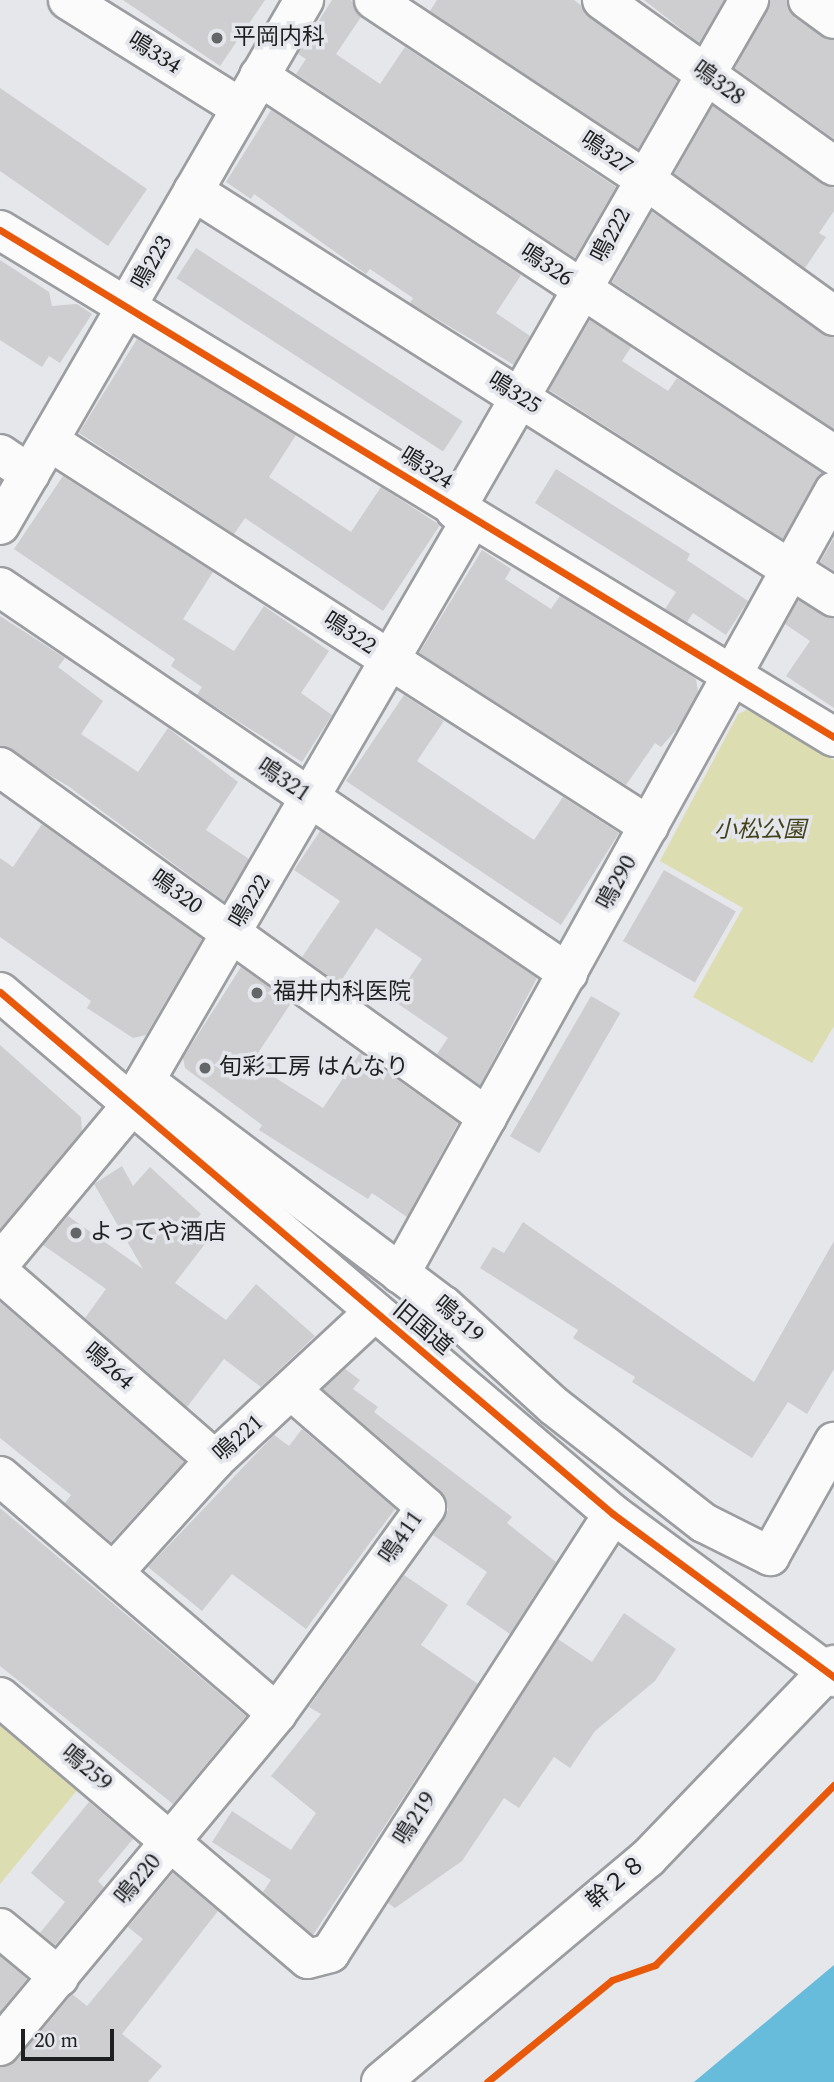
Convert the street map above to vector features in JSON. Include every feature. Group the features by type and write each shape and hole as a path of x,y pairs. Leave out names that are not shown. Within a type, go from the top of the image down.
{"street":[{"name":"鳴334","path":"68,0 250,92"},
{"name":"鳴223","path":"0,524 15,464 49,441 304,0"},
{"name":"鳴327","path":"374,0 643,178 834,316"},
{"name":"鳴328","path":"602,0 834,166"},
{"name":"鳴222","path":"0,1263 137,1095 391,661 520,398 703,73 749,0"},
{"path":"808,0 834,19"},
{"name":"鳴326","path":"250,92 583,290 834,455"},
{"name":"鳴325","path":"193,191 834,597"},
{"name":"鳴324","path":"0,230 463,515 834,737"},
{"name":"鳴322","path":"49,441 649,826"},
{"name":"鳴290","path":"400,1274 649,826 729,674 834,491"},
{"name":"鳴321","path":"0,587 311,801 568,973"},
{"name":"鳴320","path":"0,768 487,1117"},
{"name":"旧国道","path":"2,998 137,1095 373,1313 613,1514 832,1671"},
{"name":"鳴319","path":"137,1095 400,1274 704,1523 770,1556 834,1442"},
{"name":"鳴264","path":"0,1273 215,1460"},
{"name":"鳴221","path":"113,1573 215,1460 373,1313"},
{"name":"鳴411","path":"277,1713 426,1507 292,1391"},
{"path":"0,1476 277,1713"},
{"name":"鳴219","path":"172,1841 308,1959 330,1953 613,1514"},
{"name":"幹２８","path":"381,2082 648,1858 832,1671"},
{"name":"鳴259","path":"0,1697 172,1841"},
{"name":"鳴220","path":"0,2046 277,1713"},
{"path":"0,1928 59,1977"}],"green space":[{"name":"小松公園","path":"747,710 834,760 834,1026 812,1063 693,997 743,908 660,861 738,714"},
{"path":"0,1704 88,1777 0,1884"}],"water":[{"path":"834,1965 834,2082 694,2082"}],"building":[{"path":"123,0 265,0 220,66"},
{"path":"332,0 351,0 361,17 336,54 380,84 405,47 616,187 575,258 296,74 306,59 298,54"},
{"path":"437,0 574,0 677,81 638,149 430,11"},
{"path":"644,0 724,0 699,43"},
{"path":"771,0 787,0 795,18 834,40 834,139 735,68"},
{"path":"0,88 147,189 108,246 0,171"},
{"path":"713,106 834,188 834,211 819,233 826,237 805,268 674,174"},
{"path":"271,110 521,275 496,313 530,336 514,365 410,303 413,298 370,269 366,274 254,194 251,199 226,182"},
{"path":"652,212 834,337 834,429 612,282"},
{"path":"196,248 463,421 443,451 176,278"},
{"path":"0,260 49,292 52,306 77,304 92,314 60,363 49,356 42,367 0,340"},
{"path":"590,320 631,347 622,361 668,391 677,378 822,473 783,539 549,390"},
{"path":"137,339 296,435 269,477 351,532 381,487 440,525 383,611 245,518 234,534 79,433"},
{"path":"556,469 690,554 687,560 748,601 726,635 693,613 687,622 665,609 676,592 535,503"},
{"path":"63,476 213,572 183,619 234,651 264,606 329,651 301,693 332,715 302,762 197,695 202,687 171,666 175,659 14,549"},
{"path":"834,538 834,571 820,562"},
{"path":"482,550 511,569 505,579 551,609 560,596 696,679 698,692 678,728 661,747 655,743 626,785 419,653"},
{"path":"798,600 834,619 834,708 786,676 810,641 785,624"},
{"path":"0,616 65,658 58,667 103,701 81,734 138,772 168,728 238,782 206,830 249,859 224,901 68,786 0,746"},
{"path":"404,695 444,721 417,761 534,840 563,797 619,833 561,925 346,781"},
{"path":"42,824 202,939 146,1035 133,1038 87,1008 91,1001 0,937 0,858 13,867"},
{"path":"320,831 537,978 480,1085 437,1054 448,1038 394,1001 422,959 376,928 339,984 302,957 340,901 294,870"},
{"path":"664,870 736,911 695,983 623,941"},
{"path":"241,967 291,1003 258,1053 276,1067 271,1075 323,1108 360,1053 458,1123 407,1217 372,1193 368,1199 259,1130 262,1125 185,1068 183,1058"},
{"path":"591,996 620,1013 539,1153 510,1136"},
{"path":"0,1045 81,1117 82,1131 0,1229"},
{"path":"122,1166 133,1186 150,1167 201,1214 193,1223 211,1236 175,1283 226,1320 256,1284 315,1336 261,1387 224,1359 187,1407 85,1318 106,1289 43,1245 68,1216 143,1269 94,1184"},
{"path":"523,1222 754,1382 834,1241 834,1369 807,1414 788,1402 752,1458 632,1382 635,1377 573,1338 578,1330 480,1268 493,1247 504,1253"},
{"path":"0,1302 184,1462 111,1542 65,1503 71,1495 0,1438"},
{"path":"345,1369 360,1380 353,1389 378,1407 374,1412 512,1517 507,1523 556,1562 510,1634 466,1604 487,1572 433,1535 448,1510 441,1491 323,1389"},
{"path":"302,1429 395,1509 306,1629 232,1574 202,1611 148,1567 274,1435 289,1446"},
{"path":"0,1508 246,1716 173,1804 0,1666"},
{"path":"404,1575 448,1605 421,1645 478,1684 313,1935 263,1892 271,1880 212,1842 232,1811 291,1850 316,1813 271,1776 321,1714 309,1707"},
{"path":"624,1613 676,1649 655,1681 595,1731 570,1768 554,1757 519,1808 504,1798 462,1861 395,1908 388,1903 558,1639 592,1662"},
{"path":"89,1802 133,1839 98,1881 104,1887 55,1945 40,1933 65,1902 31,1873"},
{"path":"173,1873 218,1911 122,2034 162,2066 148,2082 0,2082 0,2067 17,2060 72,1994 87,2006 143,1939 128,1927"},
{"path":"0,1956 27,1979 0,2012"}],"cycle path":[{"path":"0,230 834,737"},
{"path":"0,992 613,1514 834,1677"},
{"path":"487,2082 612,1980 655,1965 834,1785"}],"place":[{"name":"平岡内科","path":"217,38"},
{"name":"福井内科医院","path":"257,993"},
{"name":"旬彩工房 はんなり","path":"205,1068"},
{"name":"よってや酒店","path":"76,1233"}]}
